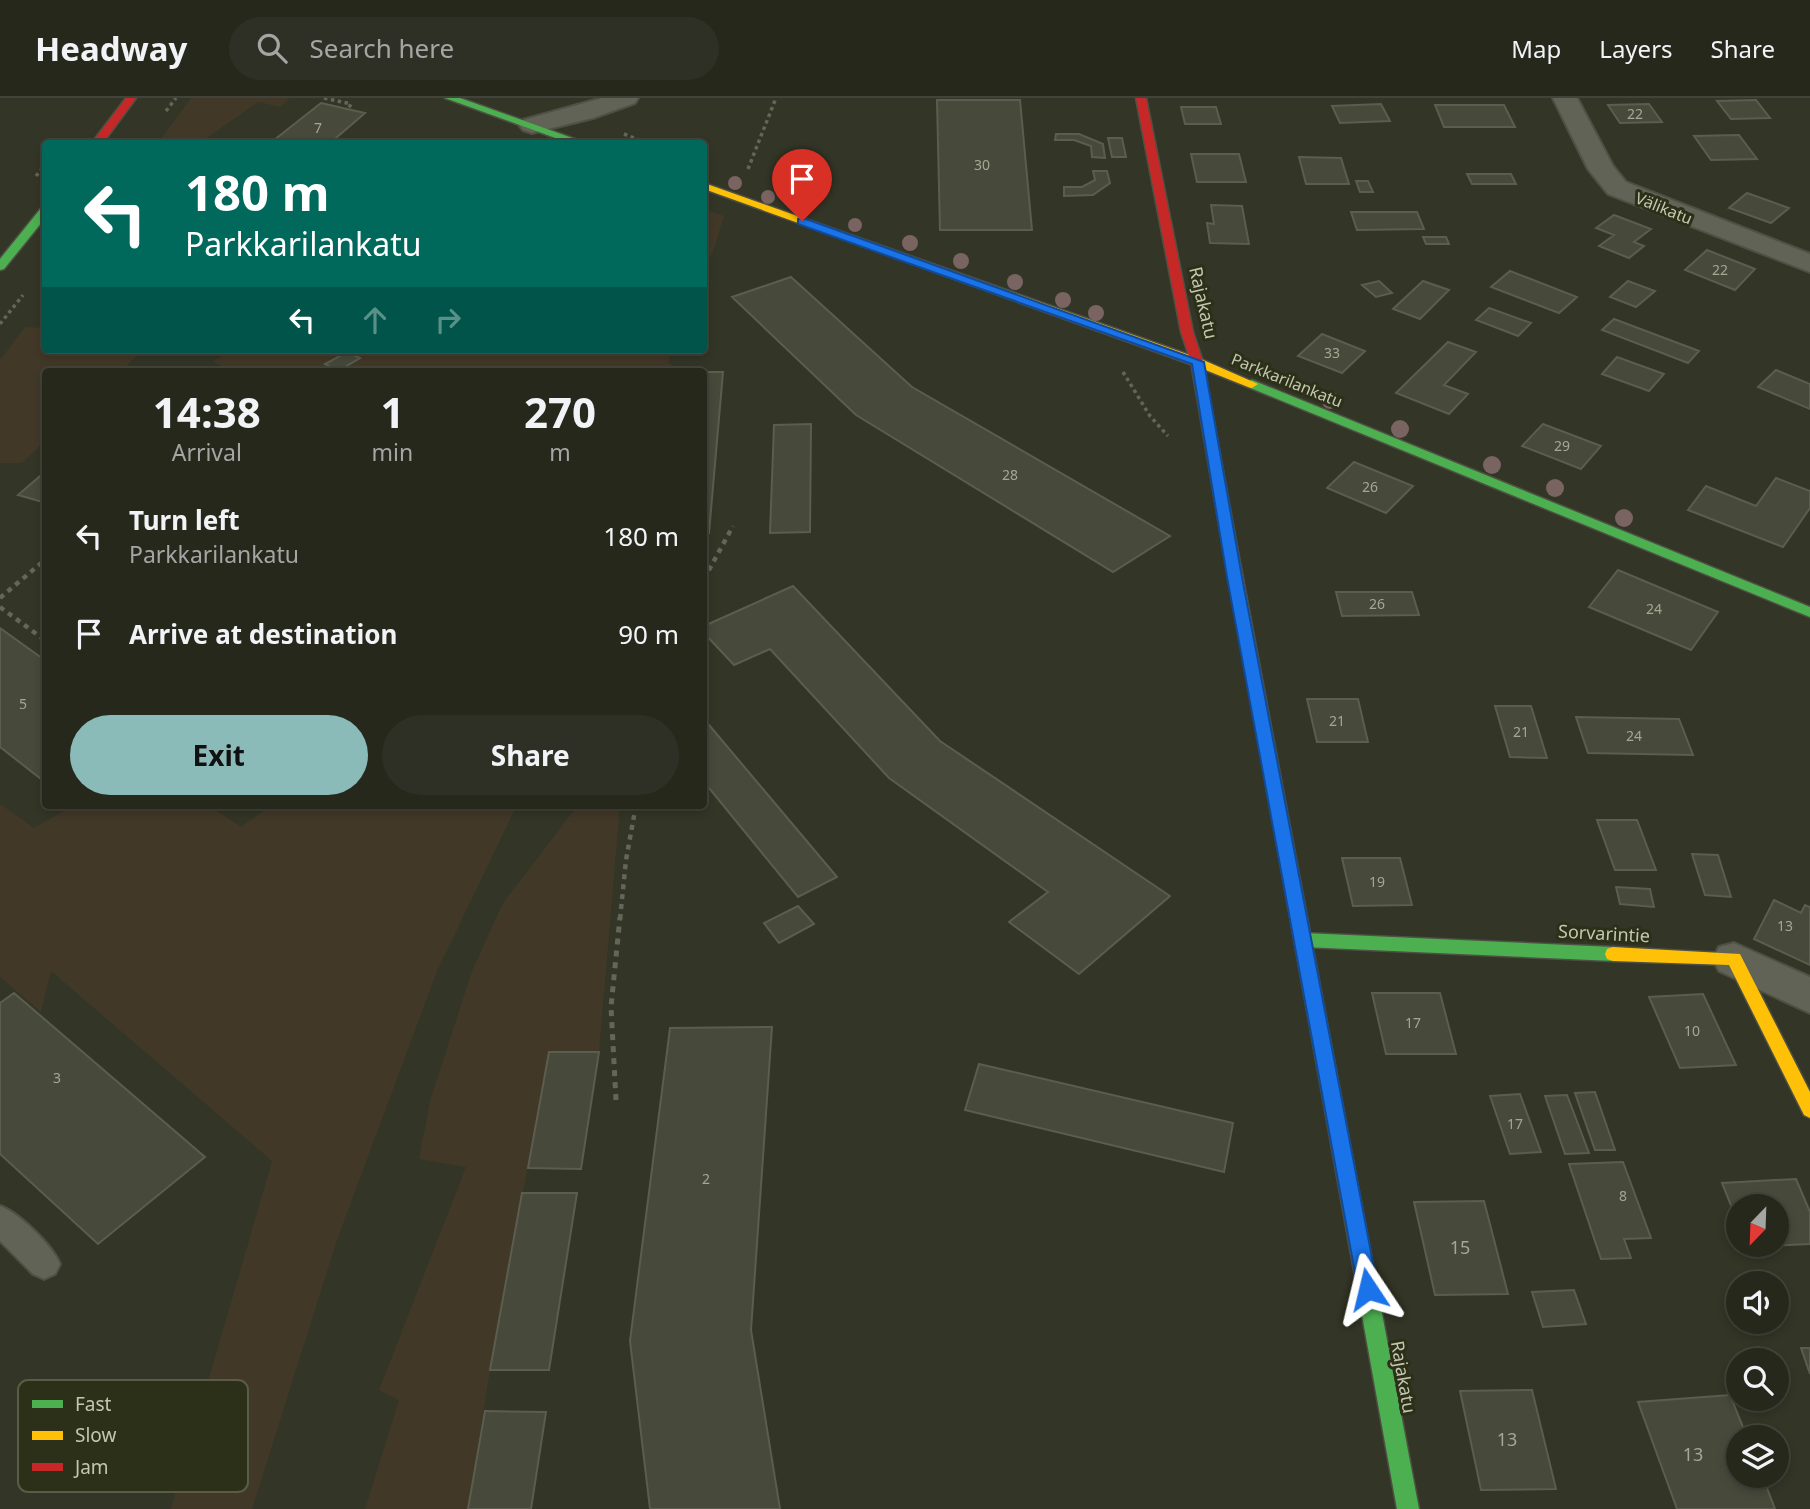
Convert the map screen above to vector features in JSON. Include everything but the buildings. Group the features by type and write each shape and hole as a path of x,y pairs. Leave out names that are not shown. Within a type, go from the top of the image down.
{"street":[{"path":"99,140 131,98"},
{"path":"450,98 573,140"},
{"path":"532,125 584,113 626,98"},
{"name":"Rajakatu","path":"1141,98 1187,332 1197,362 1234,577 1304,940 1408,1509"},
{"name":"Välikatu","path":"1565,98 1601,169 1617,188 1810,264"},
{"name":"Parkkarilankatu","path":"707,187 1197,362 1810,612"},
{"path":"0,267 42,214"},
{"name":"Sorvarintie","path":"1304,940 1734,959"},
{"path":"1734,959 1810,996"},
{"path":"1734,959 1810,1111"}],"lane":[{"path":"0,1220 44,1264"}],"path":[{"path":"324,98 351,104 348,109"},
{"path":"744,177 776,98"},
{"path":"707,574 733,526"},
{"path":"0,598 42,562"},
{"path":"0,607 42,638"},
{"path":"616,1100 611,1007 626,860 635,809"}],"shaded area":[{"path":"191,98 290,98 280,107 258,102 204,140 160,140"},
{"path":"707,210 724,216 713,252 707,262"},
{"path":"25,327 42,328 42,354 139,354 124,368 42,368 42,444 22,463 0,463 0,360"},
{"path":"226,354 670,354 668,363 679,368 225,368 213,361"},
{"path":"0,804 34,828 67,809 214,809 241,827 266,809 515,809 437,971 337,1240 252,1509 171,1509 176,1492 248,1492 248,1380 208,1380 272,1161 51,971 41,1012 0,977"},
{"path":"575,809 620,809 599,1052 549,1052 490,1370 468,1509 365,1509 399,1400 379,1390 466,1167 419,1159 430,1101 472,971 503,903"}],"traffic: fast":[{"path":"450,98 572,140"},
{"path":"0,267 42,214"},
{"path":"1252,384 1810,612"},
{"path":"1304,940 1613,954"},
{"path":"1325,1060 1408,1509"}],"traffic: slow":[{"path":"707,187 1252,384"},
{"path":"1230,547 1325,1060"},
{"path":"1613,954 1734,959 1810,1110"}],"traffic: jam":[{"path":"99,140 131,98"},
{"path":"1141,98 1187,332 1197,362 1230,547"}],"route":[{"path":"802,221 1197,362 1234,577 1368,1289"}]}
